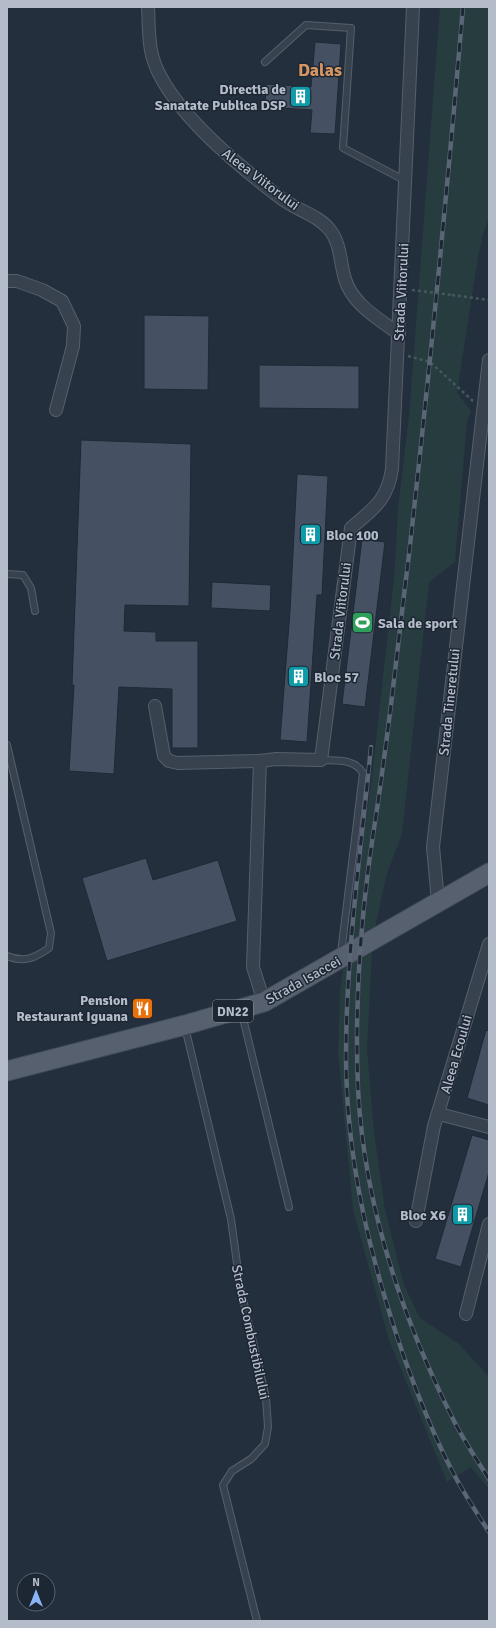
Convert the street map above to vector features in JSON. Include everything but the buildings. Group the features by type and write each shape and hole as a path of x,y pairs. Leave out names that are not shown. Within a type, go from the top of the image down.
{"main road":[{"name":"Strada Isaccei","path":"7,1071 185,1025 264,1002 489,873"}],"street":[{"name":"Aleea Viitorului","path":"148,7 152,54 160,78 183,108 227,155 285,201 324,224 331,231 338,245 345,279 351,292 363,306 399,334"},
{"name":"Strada Viitorului","path":"321,760 351,528 380,503 390,484 392,469 413,7"},
{"path":"7,281 17,281 42,290 62,301 74,326 73,346 56,410"},
{"name":"Strada Tineretului","path":"438,901 433,848 482,410 489,360"},
{"path":"155,706 164,756 169,761 178,763 260,761 276,759 321,760"},
{"path":"260,761 253,967 264,1002"},
{"name":"Aleea Ecoului","path":"416,1221 434,1126 439,1114 489,944"},
{"path":"439,1114 489,1127"},
{"path":"466,1314 489,1224"}],"lane":[{"path":"265,62 306,25 350,28 343,148 406,181"},
{"path":"7,574 23,575 30,588 35,611"},
{"path":"7,745 51,933 49,948 38,956 18,961 7,956"},
{"path":"321,760 352,762 359,766 362,773 341,959"},
{"path":"241,1009 289,1207"},
{"name":"Strada Combustibilului","path":"185,1025 231,1219 240,1286 266,1398 268,1427 265,1444 251,1459 232,1470 223,1485 257,1621"}],"path":[{"path":"412,290 489,300"},
{"path":"398,353 430,362 482,410"}],"green space":[{"path":"440,7 489,7 489,218 483,234 478,257 457,393 471,411 467,421 455,562 429,582 402,834 387,873 377,918 372,953 367,1049 374,1132 385,1210 404,1285 420,1318 459,1344 489,1377 489,1489 471,1467 447,1482 389,1340 353,1210 338,1051 340,990 371,785 394,579 398,508 409,416"}],"railway":[{"path":"463,7 451,146 416,494 389,721 365,898 358,980 357,1062 362,1132 368,1175 377,1218 389,1260 402,1301 435,1382 458,1428 489,1479"},
{"path":"371,747 348,979 346,1056 350,1134 371,1248 381,1286 405,1360 429,1421 449,1466 489,1532"}],"place":[{"name":"Directia de Sanatate Publica DSP","path":"301,97"},
{"name":"Bloc 100","path":"310,535"},
{"name":"Sala de sport","path":"363,623"},
{"name":"Bloc 57","path":"298,677"},
{"name":"Pension Restaurant Iguana","path":"143,1008"},
{"name":"Bloc X6","path":"462,1215"}],"district":[{"name":"Dalas","path":"320,70"}]}
